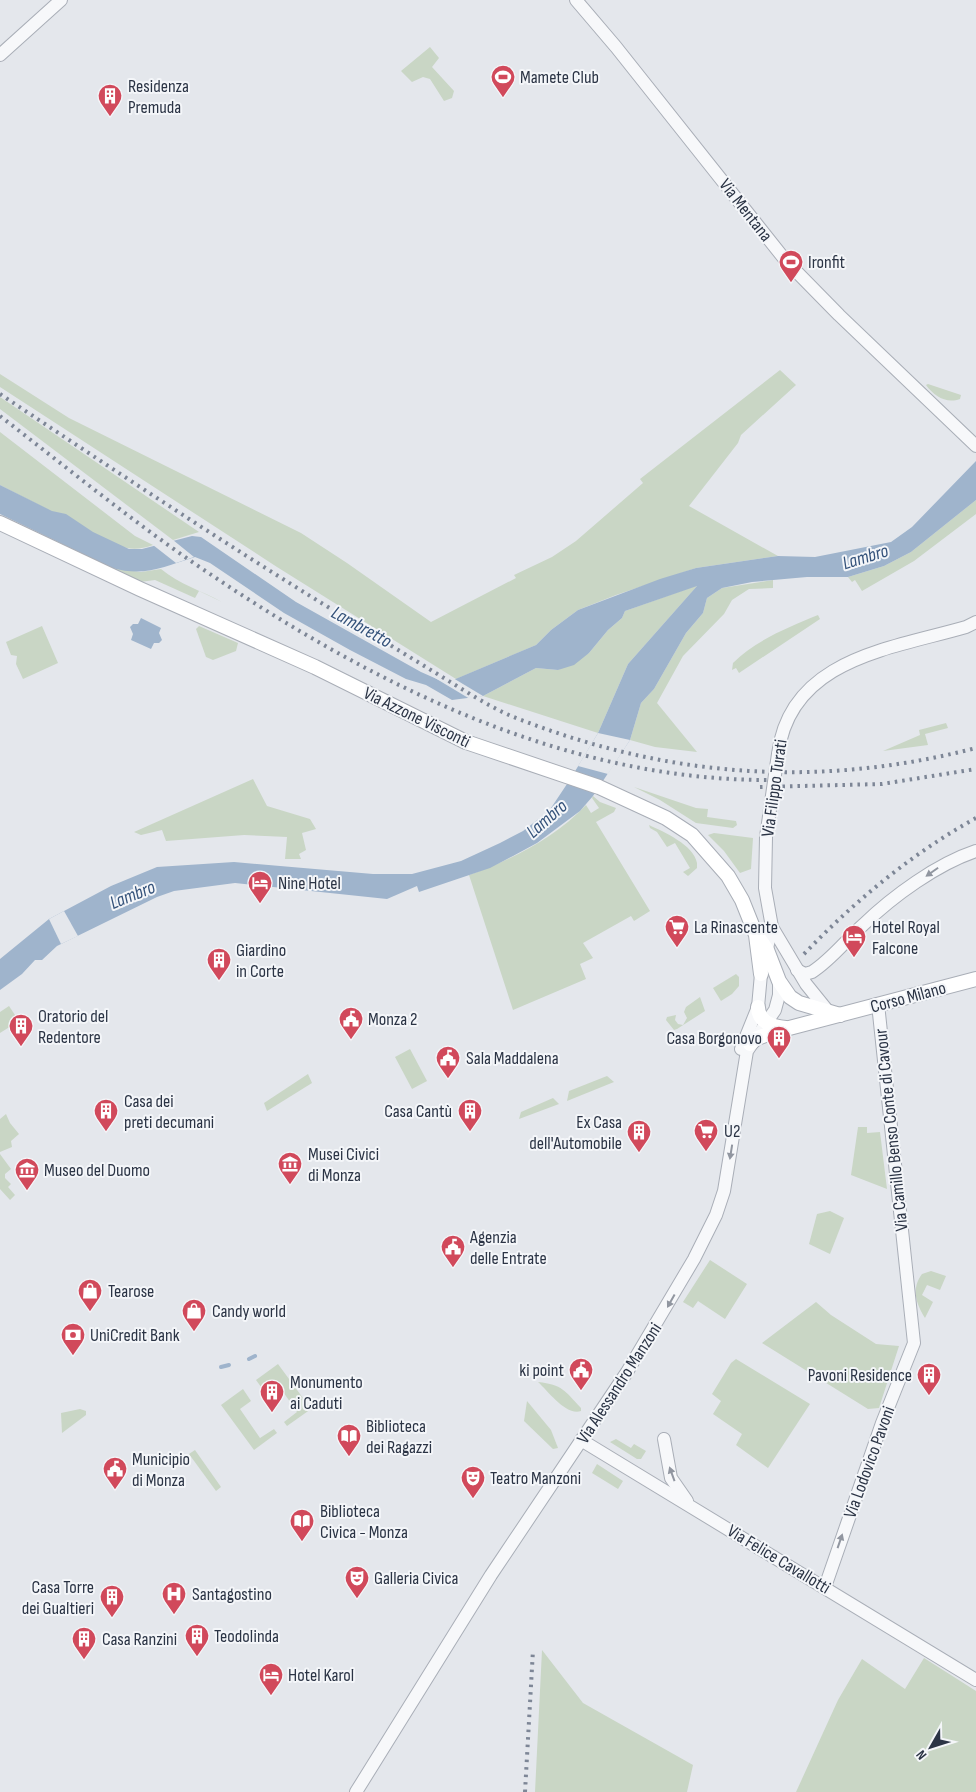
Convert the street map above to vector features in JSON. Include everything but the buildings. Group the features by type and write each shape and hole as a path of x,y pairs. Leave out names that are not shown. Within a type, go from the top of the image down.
{"main road":[{"name":"Via Azzone Visconti","path":"0,522 140,589 315,667 466,742 599,787 666,818 699,842 728,876 742,900 756,935 761,974"},
{"path":"756,935 767,950 777,974 790,997 810,1007 840,1015"},
{"name":"Corso Milano","path":"804,1024 976,979"},
{"path":"758,1007 759,1014 766,1022 781,1028 804,1024"},
{"path":"750,1044 765,1035 804,1024"}],"street":[{"path":"0,54 61,0"},
{"name":"Via Mentana","path":"576,0 786,261 838,315 976,446"},
{"name":"Via Filippo Turati","path":"745,1064 741,1047 758,1007 761,974 772,927 765,888 766,837 781,734 791,711 805,691 824,675 860,658 973,625"},
{"path":"797,970 805,974 816,970 875,914 949,862 976,851"},
{"path":"772,927 815,998 827,1010"},
{"name":"Via Alessandro Manzoni","path":"356,1792 491,1575 662,1316 716,1214 724,1191 750,1044 778,1002 772,927"},
{"name":"Via Camillo Benso Conte di Cavour","path":"878,1004 914,1337"},
{"name":"Via Lodovico Pavoni","path":"826,1587 882,1423 914,1337"},
{"path":"664,1439 672,1478 690,1505"},
{"name":"Via Felice Cavallotti","path":"581,1440 826,1587 976,1680"}],"green space":[{"path":"430,47 439,58 432,67 454,91 452,98 444,101 430,79 423,77 412,82 401,71"},
{"path":"780,370 796,385 741,435 738,443 689,506 778,556 696,568 616,595 578,610 551,630 536,645 456,679 277,567 0,387 0,374 69,418 301,533 431,622 516,578 514,575 552,557 576,541 643,483 640,479"},
{"path":"928,384 961,395 960,399 945,400 929,389 926,385"},
{"path":"0,397 199,532 173,540 0,409"},
{"path":"0,432 135,536 153,545 134,549 116,545 0,485"},
{"path":"976,500 976,514 914,561 862,591 855,580 852,582 848,577 884,566 911,552"},
{"path":"112,568 141,572 161,569 183,583 222,602 199,591 195,598 155,580 140,582"},
{"path":"773,580 773,588 749,589 732,600 724,614 683,656 657,703 697,752 655,747 630,740 641,703 654,689 686,633 703,613 707,598 722,588"},
{"path":"698,585 628,664 598,733 483,696 536,668 558,670 589,653 608,630 622,618 625,611"},
{"path":"818,615 820,619 739,673 736,668 732,670 733,663 752,647 773,635"},
{"path":"42,626 58,663 23,679 16,664 17,656 11,655 6,642"},
{"path":"199,626 238,643 236,651 213,660 206,657 196,629"},
{"path":"946,723 948,728 925,734 928,745 883,751 920,735 919,730"},
{"path":"253,779 267,806 310,819 316,829 302,833 306,850 299,854 301,859 285,859 287,837 244,835 166,841 162,830 141,835 134,832"},
{"path":"634,787 696,808 708,809 707,817 736,821 737,825 733,828 696,823 660,800"},
{"path":"593,796 600,802 616,808 614,812 596,822 650,911 634,921 631,916 583,943 593,958 580,964 586,979 513,1010 469,875 532,847 561,828 586,805 591,813 599,808 592,798"},
{"path":"649,825 670,835 690,850 695,856 697,868 688,876 683,872 690,868 675,843 667,847 657,832 650,828"},
{"path":"714,833 753,838 751,869 740,873 724,851 708,835"},
{"path":"736,974 739,977 739,986 732,994 721,1001 713,988"},
{"path":"700,997 705,1011 677,1029 674,1030 666,1020 667,1017 676,1015 675,1020 678,1024 683,1025 687,1018 684,1012 686,1007"},
{"path":"9,1006 19,1021 0,1033 0,1012"},
{"path":"410,1049 427,1081 412,1089 395,1057"},
{"path":"308,1074 312,1083 267,1111 264,1103"},
{"path":"607,1076 614,1082 567,1101 569,1091"},
{"path":"553,1098 559,1104 519,1119 521,1112"},
{"path":"6,1114 10,1123 19,1134 11,1141 12,1147 0,1152 0,1119"},
{"path":"858,1127 867,1127 867,1133 880,1132 887,1189 851,1175"},
{"path":"0,1154 11,1169 5,1174 5,1178 11,1184 8,1187 15,1195 10,1200 0,1189"},
{"path":"830,1211 844,1218 830,1254 809,1244 817,1214"},
{"path":"710,1260 747,1284 725,1319 698,1301 693,1308 683,1302"},
{"path":"931,1271 946,1276 940,1290 927,1285 922,1295 933,1302 925,1318 917,1301 916,1291 922,1274"},
{"path":"816,1302 831,1315 876,1344 899,1346 879,1408 868,1409 762,1343"},
{"path":"736,1359 810,1404 768,1468 736,1445 742,1434 713,1414 721,1401 712,1394 731,1363"},
{"path":"278,1364 311,1409 287,1426 284,1422 297,1412 277,1383 264,1391 256,1380"},
{"path":"538,1382 562,1389 581,1408 581,1411 575,1412 564,1407"},
{"path":"243,1389 251,1401 240,1409 260,1438 274,1429 277,1433 254,1450 221,1405"},
{"path":"527,1401 551,1430 558,1448 553,1449 524,1421"},
{"path":"80,1409 86,1411 86,1415 62,1433 61,1413"},
{"path":"616,1439 631,1448 634,1444 646,1451 641,1459 637,1459 610,1442"},
{"path":"195,1450 221,1487 216,1491 189,1454"},
{"path":"597,1464 623,1481 618,1489 592,1473"},
{"path":"542,1650 583,1703 693,1765 687,1792 535,1792"},
{"path":"924,1658 976,1691 976,1792 796,1792 838,1700 862,1659 905,1689"}],"water":[{"name":"Lambro","path":"976,461 976,500 911,552 884,566 848,577 807,577 752,582 722,588 707,598 703,613 686,633 654,689 641,703 630,740 593,796 580,811 537,843 490,868 419,892 417,886 387,899 235,883 174,891 157,897 57,946 42,960 35,960 22,974 0,990 0,959 49,919 111,886 157,867 234,862 373,874 412,874 461,861 523,831 549,811 571,778 598,733 628,664 697,586 625,611 622,618 608,630 589,653 574,665 558,670 536,668 483,696 452,700 426,685 406,679 350,650 284,613 210,563 195,557 154,570 124,571 112,568 0,514 0,485 52,511 66,514 93,532 129,549 142,549 192,536 201,537 296,602 421,672 446,683 536,645 551,630 578,610 660,579 696,568 778,556 815,557 891,542 912,527"},
{"path":"141,618 161,628 159,633 162,640 159,643 154,643 151,649 131,640 133,634 130,627 133,624 138,624"}],"pier":[{"path":"173,540 194,557 176,563 153,545"},
{"path":"415,666 437,678 446,680 453,678 483,696 470,699"},
{"path":"598,733 630,740 608,774 578,766"},
{"path":"64,911 78,936 61,944 49,919"}],"waterway":[{"path":"249,1359 255,1356"},
{"path":"221,1367 229,1365"}],"railway":[{"path":"0,394 180,513 318,601 478,699 524,721 580,740 636,755 692,765 748,771 804,772 861,769 918,761 976,748"},
{"path":"0,416 132,518 213,576 276,617 341,655 409,690 478,720 549,745 621,764 696,776 771,780"},
{"path":"760,787 882,784 976,769"},
{"path":"804,954 843,915 906,863 976,818"},
{"path":"525,1792 533,1650"}],"place":[{"name":"Mamete Club","path":"503,98"},
{"name":"Residenza Premuda","path":"110,117"},
{"name":"Ironfit","path":"791,283"},
{"name":"Nine Hotel","path":"260,904"},
{"name":"La Rinascente","path":"677,948"},
{"name":"Hotel Royal Falcone","path":"854,958"},
{"name":"Giardino in Corte","path":"219,981"},
{"name":"Monza 2","path":"351,1040"},
{"name":"Oratorio del Redentore","path":"21,1047"},
{"name":"Casa Borgonovo","path":"779,1059"},
{"name":"Sala Maddalena","path":"448,1079"},
{"name":"Casa dei preti decumani","path":"106,1132"},
{"name":"Casa Cantù","path":"470,1132"},
{"name":"U2","path":"706,1152"},
{"name":"Ex Casa dell'Automobile","path":"639,1153"},
{"name":"Musei Civici di Monza","path":"290,1185"},
{"name":"Museo del Duomo","path":"27,1191"},
{"name":"Agenzia delle Entrate","path":"453,1268"},
{"name":"Tearose","path":"90,1312"},
{"name":"Candy world","path":"194,1332"},
{"name":"UniCredit Bank","path":"73,1356"},
{"name":"ki point","path":"581,1391"},
{"name":"Pavoni Residence","path":"929,1396"},
{"name":"Monumento ai Caduti","path":"272,1413"},
{"name":"Biblioteca dei Ragazzi","path":"349,1457"},
{"name":"Municipio di Monza","path":"115,1490"},
{"name":"Teatro Manzoni","path":"473,1499"},
{"name":"Biblioteca Civica - Monza","path":"302,1542"},
{"name":"Galleria Civica","path":"357,1599"},
{"name":"Santagostino","path":"174,1615"},
{"name":"Casa Torre dei Gualtieri","path":"112,1618"},
{"name":"Teodolinda","path":"197,1657"},
{"name":"Casa Ranzini","path":"84,1660"},
{"name":"Hotel Karol","path":"271,1696"}],"water label":[{"name":"Lambretto","path":"362,626"}]}
